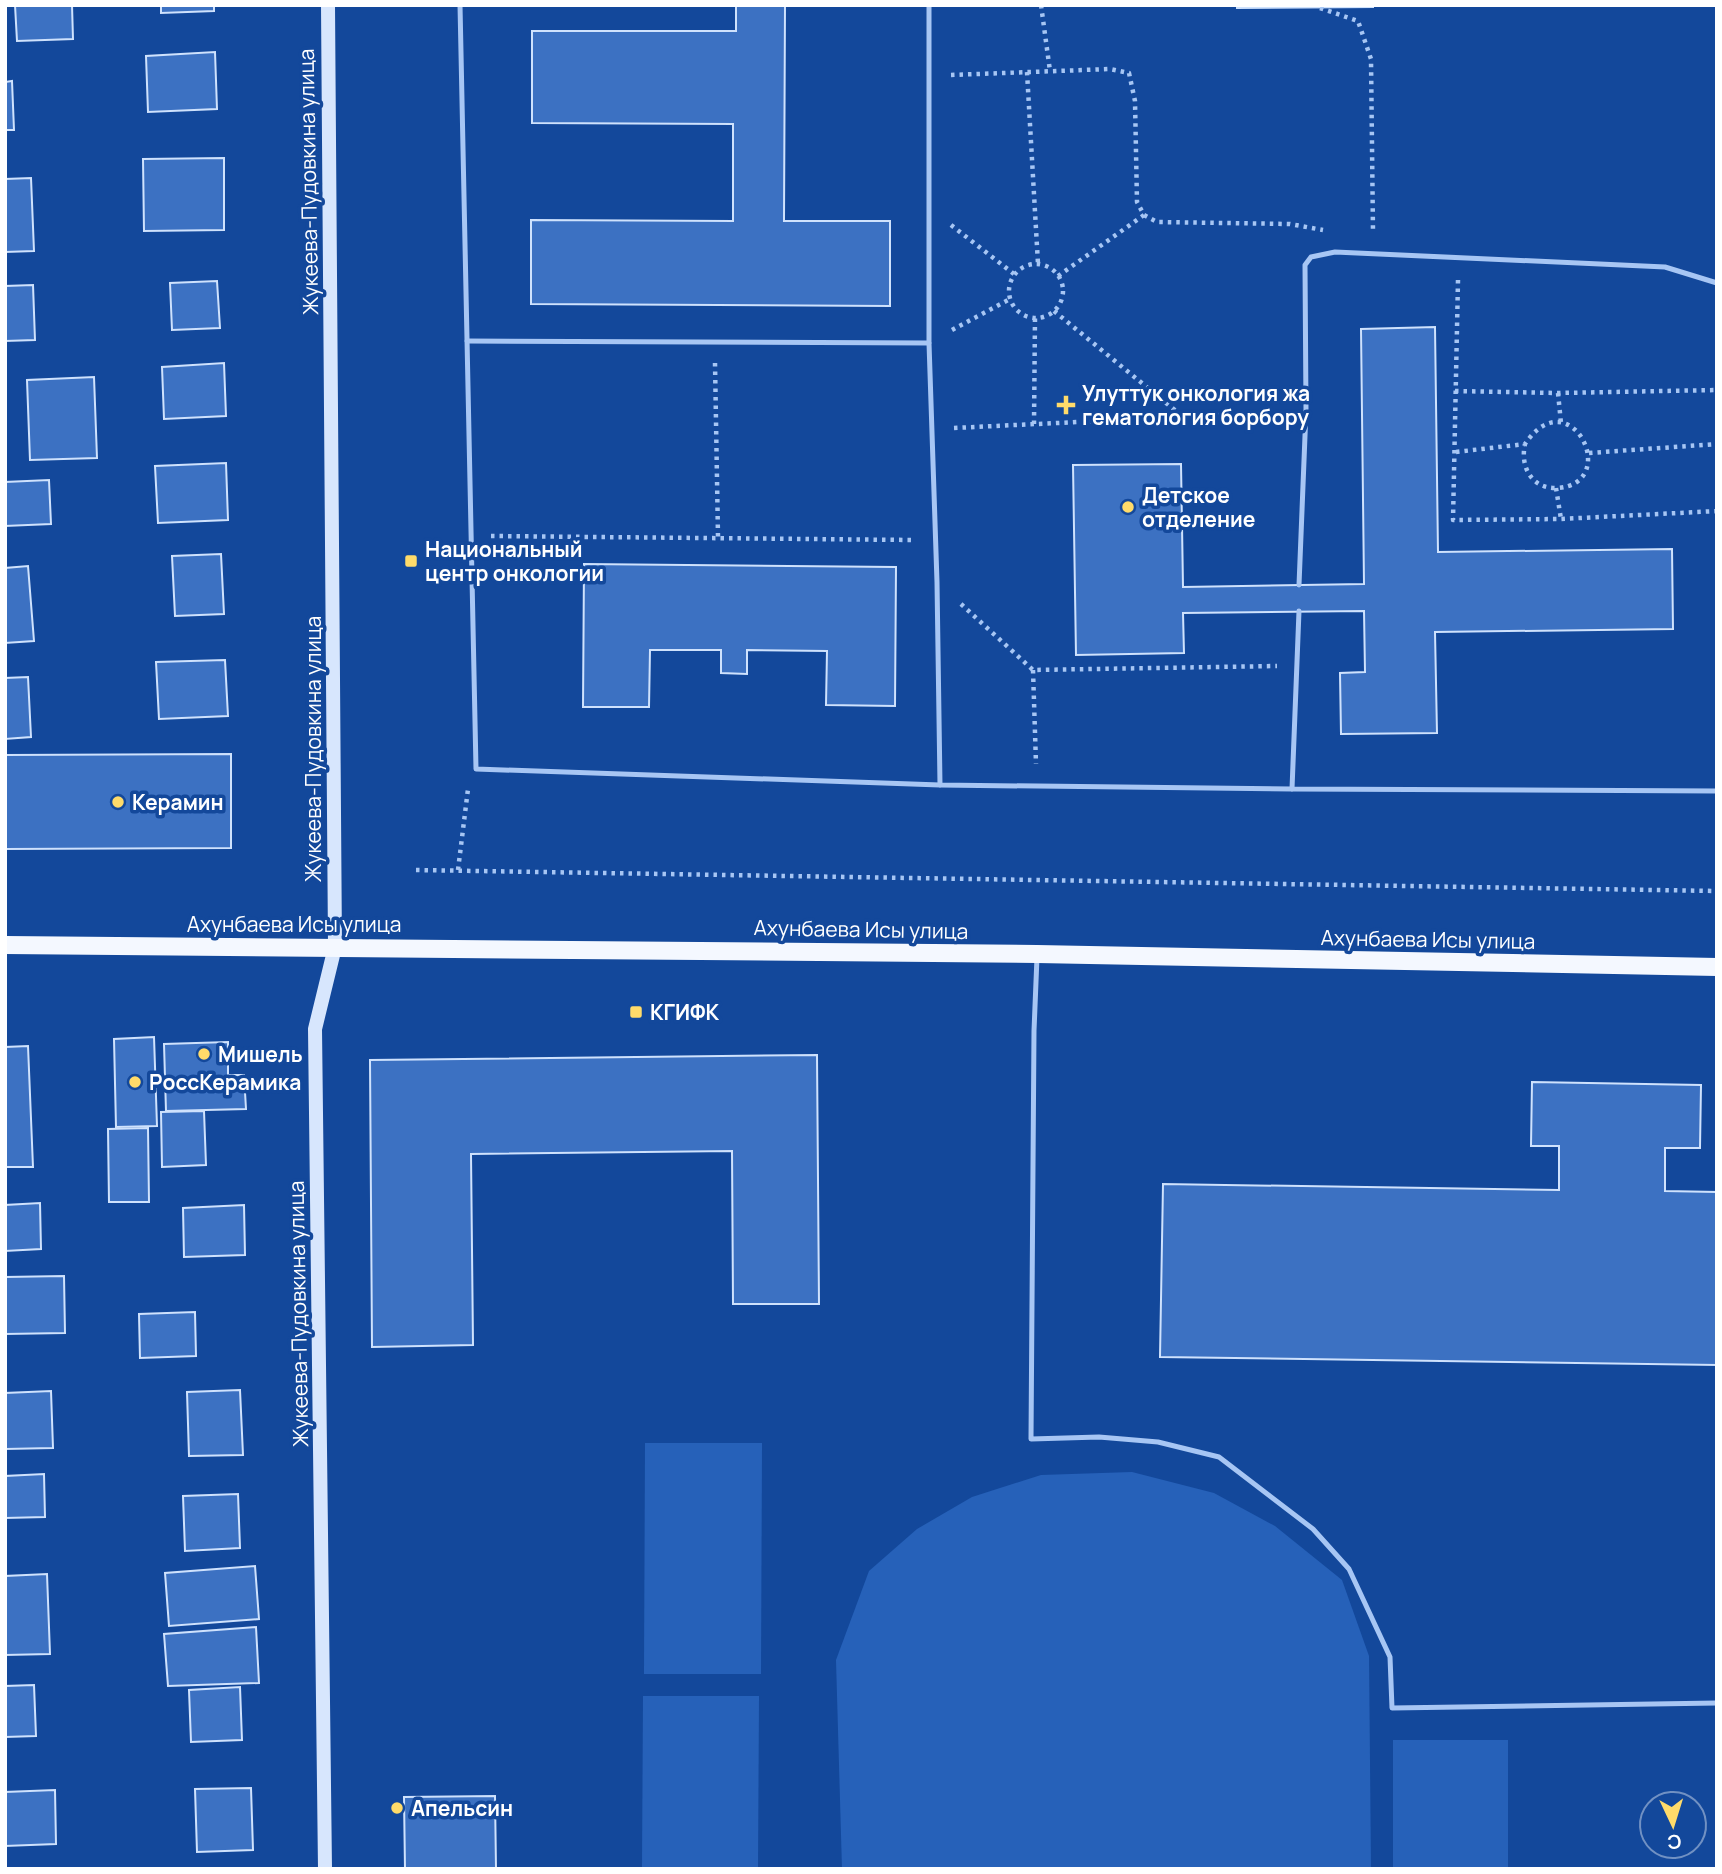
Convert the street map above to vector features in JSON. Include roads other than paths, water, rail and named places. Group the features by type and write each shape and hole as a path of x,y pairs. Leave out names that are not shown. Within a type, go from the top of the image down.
{"main road":[{"name":"Жукеева-Пудовкина улица","path":"326,1869 315,1030 335,947 327,5"},
{"name":"Ахунбаева Исы улица","path":"5,945 1037,954 1717,967"}],"lane":[{"path":"460,5 476,769 940,785 1717,792"},
{"path":"929,5 929,343 940,785"},
{"path":"1299,585 1306,411 1306,265 1311,257 1335,252 1665,267 1717,283"},
{"path":"467,341 929,343"},
{"path":"1292,789 1299,611"},
{"path":"1037,954 1033,1045 1031,1439 1099,1437 1158,1442 1219,1457 1313,1529 1349,1569 1390,1657 1392,1708 1717,1703"}],"place":[{"name":"Улуттук онкология жа гематология борбору","path":"1066,405"},
{"name":"Детское отделение","path":"1128,507"},
{"name":"Национальный центр онкологии","path":"411,561"},
{"name":"Керамин","path":"118,802"},
{"name":"КГИФК","path":"636,1012"},
{"name":"Мишель","path":"204,1054"},
{"name":"РоссКерамика","path":"135,1082"},
{"name":"Апельсин","path":"397,1808"}]}
